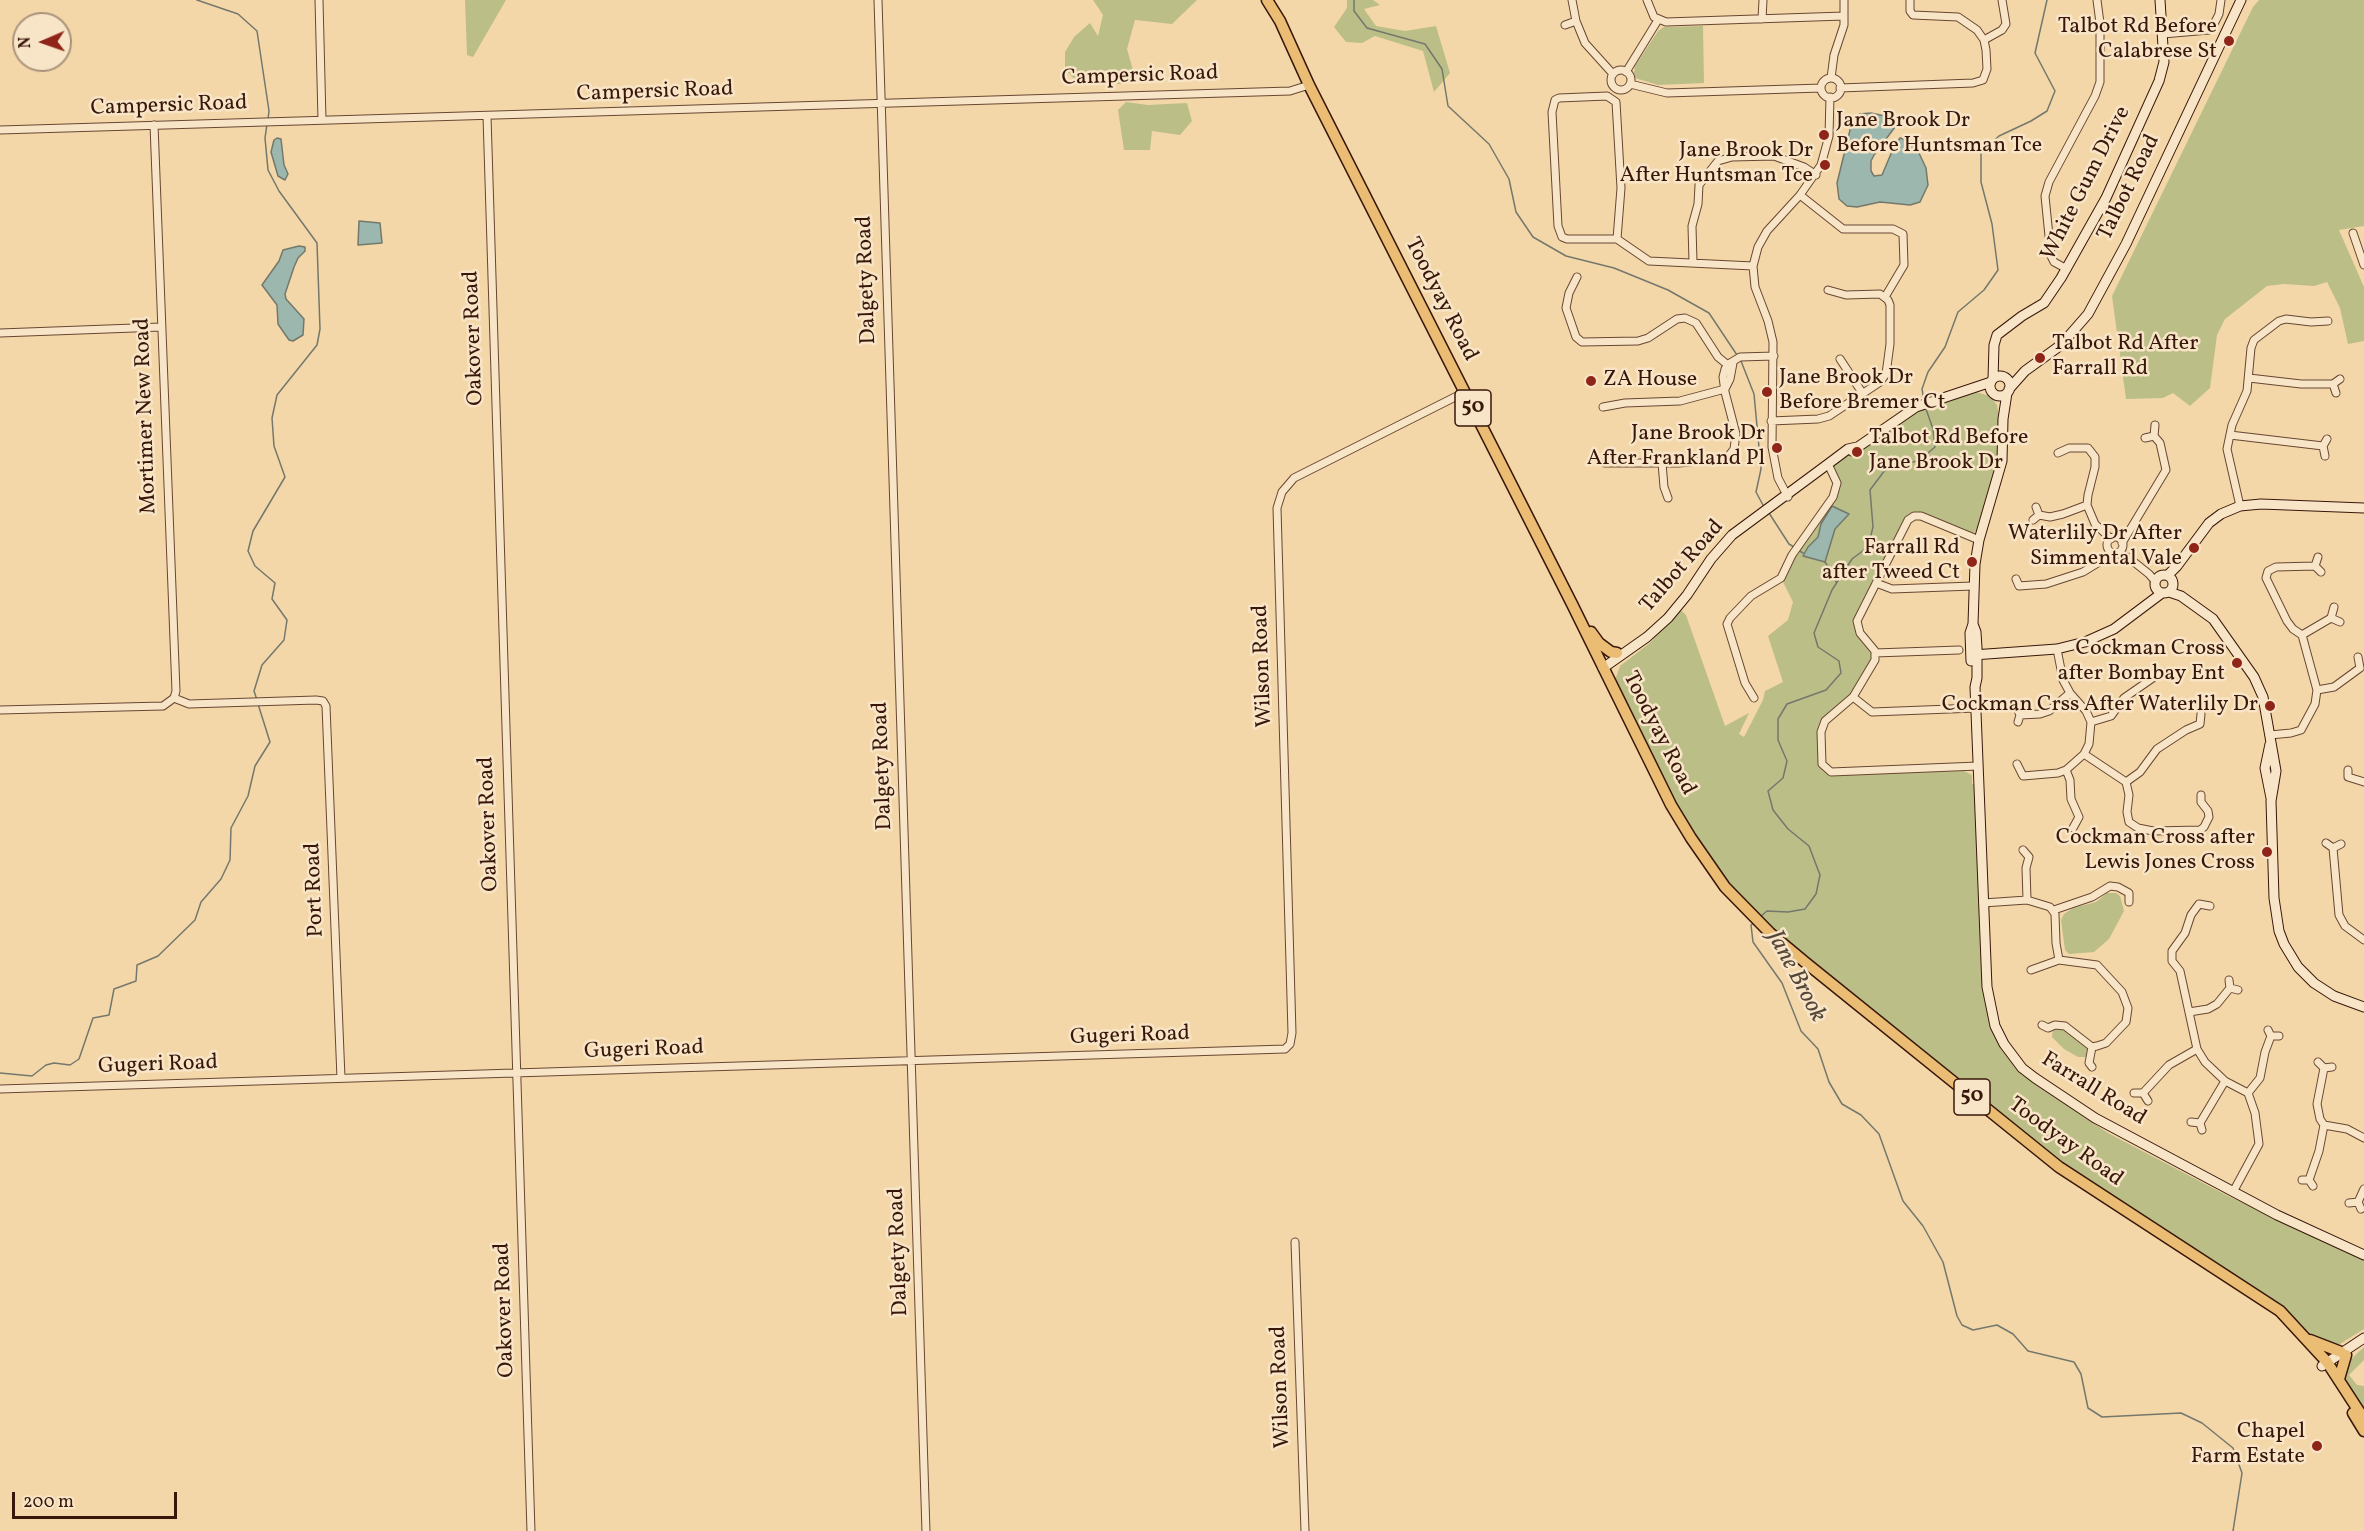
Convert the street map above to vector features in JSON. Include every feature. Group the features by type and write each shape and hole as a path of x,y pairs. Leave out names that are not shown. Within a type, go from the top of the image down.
{"main road":[{"name":"White Gum Drive","path":"1994,393 1992,380 1994,345 1997,335 2044,303 2067,268 2106,198 2159,81 2164,62 2160,0"},
{"name":"Talbot Road","path":"1965,389 2001,396 2007,384 2061,345 2082,324 2131,235 2241,0"},
{"name":"Toodyay Road","path":"1270,1 1309,85 1572,604 1671,805 1725,887 1770,933 2059,1167 2280,1311 2305,1337 2326,1366 2364,1431"},
{"path":"1995,358 2007,384"},
{"name":"Talbot Road","path":"1601,665 1647,637 1668,618 1721,546 1732,535 1772,507 1779,505 1848,449 1857,447 1900,416 1925,403 1998,376 2007,384"},
{"name":"Farrall Road","path":"2007,384 2002,461 1979,540 1973,586 1973,624 1976,632 1972,680 1975,687 1983,903 1990,1007 1995,1026 2004,1044 2022,1068 2095,1118 2233,1192 2364,1255"},
{"name":"Farrall Road","path":"1994,393 2003,419"},
{"path":"1974,651 1988,654 2057,649 2085,642 2114,629 2148,602 2209,523 2221,514 2240,506 2261,504 2363,509"},
{"path":"2163,582 2213,619 2254,677 2263,697 2276,771 2271,801 2274,898 2279,931 2284,944 2298,967 2314,983 2334,996 2364,1007"},
{"path":"1572,604 1599,643 1611,652 1620,653"},
{"name":"Toodyay Road","path":"2250,1293 2339,1379 2364,1419"},
{"path":"2305,1337 2345,1353"},
{"path":"2326,1366 2364,1338"},
{"path":"2339,1379 2345,1353"}],"street":[{"path":"319,0 322,120"},
{"name":"Dalgety Road","path":"878,0 927,1531"},
{"path":"1572,0 1576,21 1586,43 1613,74"},
{"path":"1647,0 1651,13 1658,20 1666,22 1844,16"},
{"path":"1762,19 1763,0"},
{"path":"1832,78 1832,64 1843,31 1844,0"},
{"path":"1840,88 1973,83 1983,80 1987,69 1984,40 1971,24 1958,17 1912,15 1910,0"},
{"path":"1984,40 2002,30 2006,24 2002,0"},
{"path":"2067,268 2054,262 2050,256 2045,196 2049,182 2095,96 2100,82 2100,23 2097,0"},
{"path":"2163,34 2209,30 2214,26 2221,0"},
{"path":"1626,72 1658,20"},
{"path":"1565,24 1576,21"},
{"path":"1618,71 1626,72 1630,76 1630,84 1623,90 1615,89 1611,81 1613,74 1618,71"},
{"path":"1832,78 1837,80 1840,88 1836,96 1825,96 1821,88 1823,82 1832,78"},
{"path":"1630,84 1667,93 1821,88"},
{"name":"Campersic Road","path":"0,130 1290,91 1309,85"},
{"path":"1617,239 1621,181 1616,102 1607,96 1559,98 1555,100 1551,112 1559,233 1567,239 1617,239 1649,261 1754,266"},
{"path":"1789,495 1776,468 1771,421 1774,356 1771,331 1755,287 1754,266 1758,247 1767,231 1816,175 1827,146 1830,97"},
{"name":"Oakover Road","path":"487,116 531,1531"},
{"name":"Mortimer New Road","path":"154,125 176,691 172,701"},
{"path":"1693,262 1692,226 1698,204 1699,185 1718,161 1732,156 1774,156 1804,167 1816,175"},
{"path":"1800,195 1843,229 1893,229 1903,234 1904,265 1885,297"},
{"path":"2353,233 2364,265"},
{"path":"1577,277 1571,285 1566,308 1576,337 1582,342 1638,341 1685,318 1696,323 1715,353 1731,364"},
{"path":"1771,421 1824,418 1880,382 1888,370 1890,305 1885,297 1875,294 1839,294 1827,290"},
{"path":"2240,506 2227,449 2250,378 2251,348 2260,335 2279,321 2286,319 2311,322 2328,321"},
{"path":"0,333 161,327"},
{"path":"1605,463 1662,463 1723,459 1732,452 1736,434 1723,377 1731,364 1744,356 1774,356"},
{"path":"1840,359 1863,393"},
{"path":"2250,378 2301,384 2337,382 2336,393"},
{"path":"1603,406 1680,401 1725,389"},
{"name":"Wilson Road","path":"1288,1047 1292,1033 1277,508 1282,492 1294,478 1465,392"},
{"path":"2016,585 2046,584 2083,572 2126,533 2166,470 2162,449 2154,436 2155,425"},
{"path":"2230,435 2325,442 2325,456"},
{"path":"2145,438 2154,436"},
{"path":"2058,453 2066,445 2088,448 2095,457 2096,467 2087,505 2095,524 2113,546 2163,582"},
{"path":"1662,463 1664,487 1668,498"},
{"path":"1754,698 1746,683 1726,624 1754,594 1781,578 1796,549 1836,492 1837,483 1829,466"},
{"path":"2036,507 2036,518 2063,514 2087,505"},
{"path":"1978,766 1834,772 1822,764 1822,726 1853,697 1875,660 1875,653 1860,633 1857,625 1858,617 1908,520 1914,516 1921,516 1979,540"},
{"path":"2315,566 2318,557"},
{"path":"2270,739 2301,730 2315,704 2317,690 2302,635 2287,621 2266,578 2268,571 2276,567 2315,566 2321,572"},
{"path":"1876,583 1893,589 1973,586"},
{"path":"2302,635 2331,618 2334,607"},
{"path":"2331,618 2340,622"},
{"path":"2023,776 2049,775 2066,770 2084,754 2092,734 2091,722 2086,711 2070,693 2063,680 2057,649"},
{"path":"1875,653 1959,650"},
{"path":"2317,690 2334,687 2362,669 2358,657"},
{"path":"2091,722 2111,716 2129,693 2160,673 2171,671"},
{"path":"2015,703 2019,718 2049,711 2070,693"},
{"path":"1853,697 1872,712 1976,708"},
{"path":"0,710 163,706 172,701"},
{"name":"Port Road","path":"172,701 189,704 323,701 327,712 341,1078"},
{"path":"2126,782 2140,772 2157,749 2186,730 2203,726 2201,714"},
{"path":"2084,754 2126,782 2129,795 2127,812 2129,822 2145,830 2200,830 2209,817 2208,810 2201,802 2201,795"},
{"path":"2018,764 2023,776 2020,784"},
{"path":"2066,770 2070,780 2071,799 2083,817 2073,828"},
{"path":"2345,776 2364,782"},
{"path":"2341,844 2330,845 2339,915 2344,926 2364,940"},
{"path":"2023,850 2029,857 2026,868 2026,900"},
{"path":"1983,903 2026,900 2054,910 2092,897 2110,886 2132,892 2129,902"},
{"path":"2210,906 2199,900 2185,933 2172,951 2172,961 2180,971 2197,1049 2205,1062 2225,1082 2248,1093 2255,1113 2259,1144 2233,1192"},
{"path":"2054,910 2059,960"},
{"path":"2028,970 2059,960 2097,965 2122,992 2128,1013 2126,1022 2106,1043 2092,1047"},
{"path":"2189,1012 2217,1004 2234,989 2229,980"},
{"path":"2046,1029 2060,1024 2070,1028 2092,1047"},
{"path":"2248,1093 2260,1078 2269,1033 2279,1036"},
{"name":"Gugeri Road","path":"0,1089 1277,1051 1288,1047"},
{"path":"2088,1064 2092,1047"},
{"path":"2134,1093 2143,1093 2169,1065 2197,1049"},
{"path":"2308,1182 2319,1151 2324,1125 2318,1114 2317,1104 2324,1066"},
{"path":"2191,1122 2201,1126 2225,1082"},
{"path":"2143,1093 2148,1101"},
{"path":"2324,1125 2363,1134"},
{"path":"2349,1203 2359,1205 2364,1189"},
{"name":"Wilson Road","path":"1295,1242 1305,1531"}],"green space":[{"path":"465,0 506,0 473,57 467,55"},
{"path":"1093,0 1197,0 1172,24 1135,20 1127,49 1133,70 1130,81 1121,84 1078,83 1065,69 1065,52 1074,37 1090,23 1098,36 1103,15"},
{"path":"1347,0 1373,0 1380,5 1364,9 1376,26 1405,31 1436,26 1450,73 1434,92 1423,51 1375,36 1362,43 1346,42 1334,27 1347,8"},
{"path":"2259,0 2364,0 2364,226 2339,230 2364,287 2364,341 2348,344 2340,308 2327,282 2314,286 2284,284 2267,286 2225,319 2217,335 2210,388 2190,406 2173,393 2163,398 2126,399 2112,296 2253,7"},
{"path":"1703,26 1704,83 1658,85 1635,78 1635,66 1658,31 1664,27"},
{"path":"1126,102 1148,105 1187,103 1192,121 1180,135 1152,131 1150,150 1124,150 1118,110"},
{"path":"1965,389 1990,396 1997,405 1999,416 2000,444 1994,479 1978,529 1974,533 1968,533 1921,512 1911,513 1906,518 1854,619 1857,633 1873,656 1850,695 1821,721 1818,728 1819,763 1824,772 1836,775 1964,771 1972,775 1972,784 1976,784 1991,1022 2001,1049 2021,1074 2108,1133 2228,1196 2364,1258 2364,1329 2340,1344 2333,1345 2311,1334 2023,1138 1750,914 1691,838 1615,680 1620,666 1651,642 1680,609 1686,615 1725,726 1749,713 1739,734 1744,737 1763,700 1765,691 1783,682 1768,636 1788,620 1793,602 1781,578 1836,492 1830,468 1900,416"},
{"path":"2107,893 2116,893 2120,896 2124,911 2109,939 2094,952 2069,954 2065,950 2061,920 2064,914 2073,908 2096,902"},
{"path":"2053,1028 2071,1031 2087,1047 2087,1057 2078,1057 2064,1049 2052,1037"},
{"path":"2364,1347 2364,1360 2349,1375 2357,1385 2364,1386 2364,1410 2342,1379 2347,1363"}],"water":[{"path":"1871,113 1885,116 1895,124 1895,127 1874,155 1871,161 1871,171 1874,176 1882,175 1893,149 1900,138 1904,139 1918,151 1926,168 1928,185 1920,202 1910,205 1880,202 1857,207 1847,206 1839,199 1837,183 1852,122 1859,114"},
{"path":"281,139 284,165 288,174 285,180 278,176 271,152 274,140"},
{"path":"359,221 380,223 382,243 358,245"},
{"path":"299,246 305,247 305,251 298,258 285,294 286,299 304,319 303,335 293,341 289,340 278,324 277,305 262,285 279,261 283,250"},
{"path":"1832,506 1849,514 1835,529 1825,562 1803,556 1818,537 1821,524"}],"waterway":[{"path":"197,0 238,14 257,31 269,111 268,119"},
{"path":"1354,0 1354,11 1367,28 1425,44 1442,69 1448,106 1489,144 1509,179 1516,212 1533,237 1566,256 1614,268 1668,290 1709,313 1737,355"},
{"name":"Jane Brook","path":"1924,401 1922,389 1928,372 1945,347 1958,312 1984,290 1998,270 1992,224 1981,182 1981,153 1999,136 2047,111 2055,91 2035,53 2047,0"},
{"path":"257,700 254,691 262,665 284,640 287,620 272,599 275,583 255,566 248,551 253,531 285,477 274,446 272,418 277,395 317,345 320,329 317,243 279,191 268,170 265,138 267,124"},
{"path":"1741,361 1754,394 1761,469 1756,492 1764,507"},
{"name":"Jane Brook","path":"1760,917 1767,911 1788,912 1805,909 1816,894 1820,875 1809,846 1788,829 1773,810 1768,791 1783,778 1787,761 1778,740 1778,719 1787,704 1826,690 1841,673 1839,661 1818,647 1814,633 1832,590 1852,559 1868,547 1873,527 1870,490 1885,470 1920,460 1935,447 1933,429 1926,409"},
{"path":"1769,513 1789,544 1794,547"},
{"path":"1798,550 1803,553"},
{"path":"1825,562 1836,582"},
{"path":"0,1073 32,1076 46,1065 54,1063 70,1065 79,1059 93,1018 109,1015 114,989 136,981 137,965 158,956 195,920 201,902 221,879 230,860 231,828 248,796 255,766 270,742 258,704"},
{"name":"Jane Brook","path":"1754,923 1751,925 1753,942 1782,983 1801,1031 1818,1049 1829,1082 1842,1104 1861,1115 1879,1134 1903,1201 1923,1226 1943,1262 1957,1316 1962,1325 1973,1330 1997,1325 2013,1334 2028,1351 2074,1362 2081,1374 2088,1408 2102,1417 2181,1413 2202,1423 2233,1448 2242,1473 2233,1531"}],"place":[{"name":"Talbot Rd Before Calabrese St","path":"2229,41"},
{"name":"Jane Brook Dr Before Huntsman Tce","path":"1824,135"},
{"name":"Jane Brook Dr After Huntsman Tce","path":"1825,165"},
{"name":"Talbot Rd After Farrall Rd","path":"2040,358"},
{"name":"ZA House","path":"1591,381"},
{"name":"Jane Brook Dr Before Bremer Ct","path":"1767,392"},
{"name":"Jane Brook Dr After Frankland Pl","path":"1777,448"},
{"name":"Talbot Rd Before Jane Brook Dr","path":"1857,452"},
{"name":"Waterlily Dr After Simmental Vale","path":"2194,548"},
{"name":"Farrall Rd after Tweed Ct","path":"1972,562"},
{"name":"Cockman Cross after Bombay Ent","path":"2237,663"},
{"name":"Cockman Crss After Waterlily Dr","path":"2270,706"},
{"name":"Cockman Cross after Lewis Jones Cross","path":"2267,852"},
{"name":"Chapel Farm Estate","path":"2317,1446"}]}
